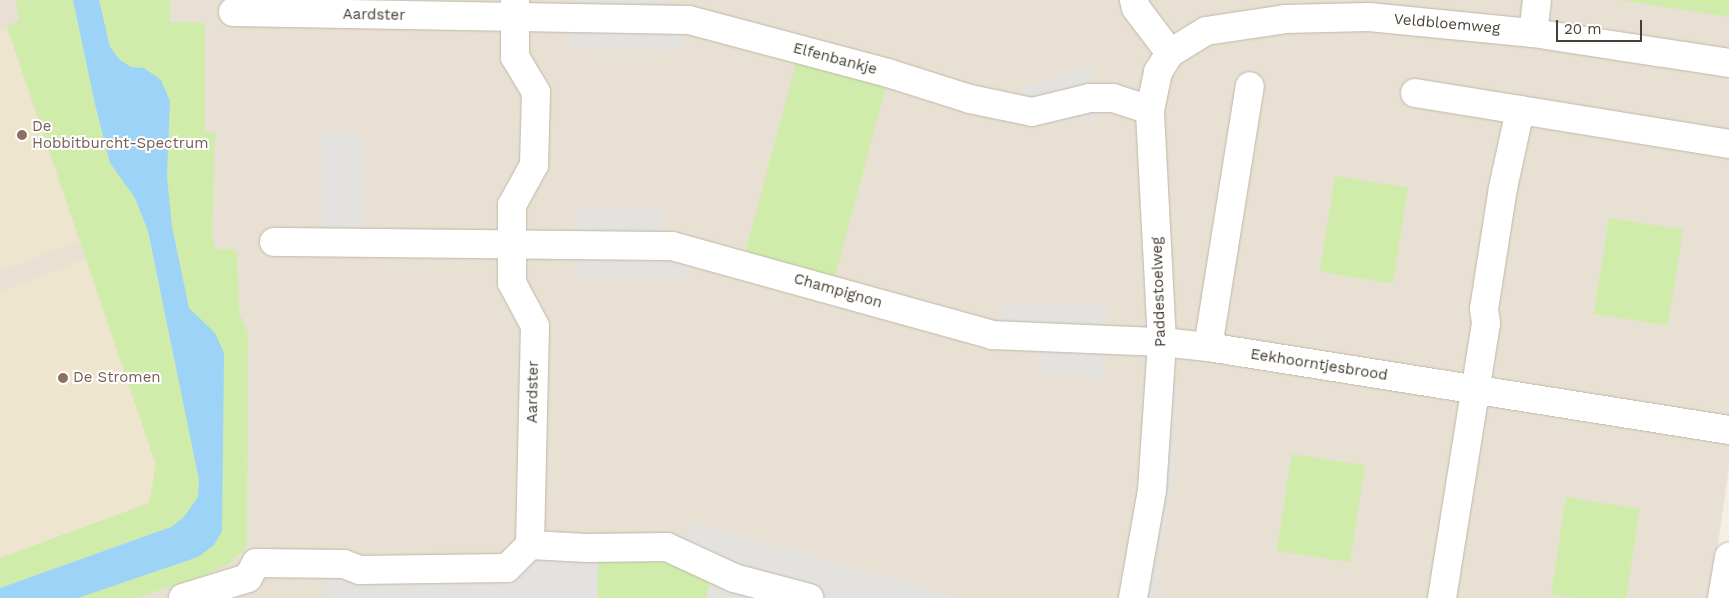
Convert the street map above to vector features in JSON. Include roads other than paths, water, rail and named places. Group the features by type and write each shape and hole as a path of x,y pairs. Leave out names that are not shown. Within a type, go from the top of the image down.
{"street":[{"path":"1134,0 1136,8 1170,52"},
{"path":"1533,33 1537,0"},
{"name":"Aardster","path":"233,12 515,9 515,57 536,92 534,165 512,205 512,284 535,326 530,546"},
{"name":"Elfenbankje","path":"515,9 689,20 888,73 970,99 1032,112 1090,98 1113,98 1150,110"},
{"name":"Veldbloemweg","path":"1170,52 1206,32 1285,19 1369,17 1533,33 1729,63"},
{"name":"Paddestoelweg","path":"1133,598 1152,490 1162,342 1150,110 1158,72 1170,52"},
{"path":"1208,347 1250,86"},
{"path":"1415,93 1729,144"},
{"path":"1442,598 1486,324 1484,309 1503,188 1520,110"},
{"path":"274,242 513,244"},
{"name":"Champignon","path":"513,244 672,246 741,263 992,334 1162,342"},
{"name":"Eekhoorntjesbrood","path":"1162,342 1208,347 1729,430"},
{"path":"183,598 248,578 256,563 344,564 360,570 507,568 530,546 587,548 667,547 734,578 809,598"},
{"path":"1722,598 1729,557"}],"water":[{"path":"73,0 99,0 110,47 120,60 131,67 144,68 161,80 170,101 167,177 172,226 189,308 215,333 224,353 222,531 214,545 198,557 78,598 0,598 0,588 171,527 183,518 198,497 199,480 148,231 135,198 110,163 95,104"}],"place":[{"name":"De Hobbitburcht-Spectrum","path":"22,135"},
{"name":"De Stromen","path":"63,378"}]}
